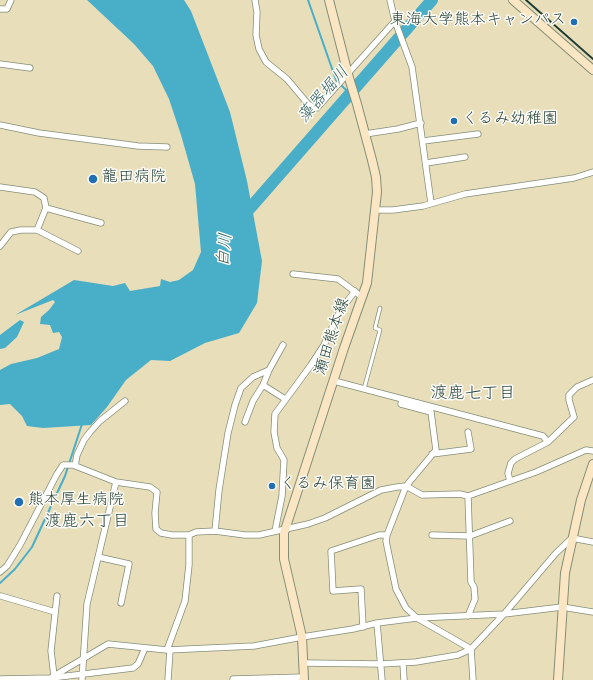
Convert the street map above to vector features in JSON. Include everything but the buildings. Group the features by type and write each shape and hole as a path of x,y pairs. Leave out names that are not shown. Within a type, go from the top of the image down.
{"main road":[{"name":"瀬田熊本線","path":"304,678 302,637 284,559 283,546 286,528 367,282 377,192 376,177 329,0"},
{"path":"513,0 593,70"},
{"path":"558,680 565,573 581,500 593,464"}],"street":[{"path":"0,9 7,9 12,0"},
{"path":"255,0 257,12 256,35 259,49 266,62 287,79 308,104 317,108 348,76 395,21"},
{"path":"390,0 395,21 412,67 431,203"},
{"path":"0,64 30,68"},
{"path":"365,134 398,129 421,123"},
{"path":"0,125 39,133 138,146 167,147"},
{"path":"423,141 478,134"},
{"path":"426,163 465,158"},
{"path":"375,210 393,210 431,203 465,194 574,178 593,172"},
{"path":"0,187 35,192 44,198 46,208 37,230"},
{"path":"46,208 100,223"},
{"path":"0,246 11,232 21,230 37,230 78,251"},
{"path":"294,274 338,279 362,298"},
{"path":"275,531 282,496 284,460 277,448 274,432 275,414 311,366 324,345 340,311 355,291"},
{"path":"245,422 253,401 263,385 269,370 283,345"},
{"path":"215,531 221,476 228,432 235,405 241,388 254,377 269,370"},
{"path":"510,481 508,474 511,463 515,459 548,442 574,417 569,395 577,387 593,380"},
{"path":"334,381 543,436 548,442"},
{"path":"263,385 285,399"},
{"path":"402,399 401,404 431,412 436,450 406,486 387,536 386,541 396,589 406,608 417,618 471,650"},
{"path":"74,466 84,440 90,432 100,421 125,401"},
{"path":"432,454 471,449 468,432"},
{"path":"0,572 6,566 20,545 56,474 63,465 74,466 116,482 150,487 157,492 155,512 156,529 161,533 172,535 189,535 196,532 215,531 245,535 259,535 308,524 325,518 381,490 406,486 422,495 460,494 468,496 510,481 586,450 593,451"},
{"path":"82,677 87,604 116,482"},
{"path":"468,496 472,582 474,586 475,599 468,616"},
{"path":"432,535 470,536 510,520"},
{"path":"168,680 168,650 185,601 189,565 189,535"},
{"path":"363,627 361,589 333,591 331,550 379,535 387,536"},
{"path":"304,662 381,664 403,663 458,655 471,650 556,553 572,538 593,542"},
{"path":"98,557 128,564 121,603"},
{"path":"1,596 54,612"},
{"path":"50,678 54,612 57,596"},
{"path":"50,678 108,644 168,650 254,646 363,627 377,623 417,618 504,614 562,607 593,612"},
{"path":"377,623 382,680"},
{"path":"0,679 82,677 132,668 138,664 145,648"},
{"path":"471,650 473,680"},
{"path":"403,663 404,680"},
{"path":"233,678 304,678"}],"lane":[{"path":"364,389 380,330 375,328 380,308"}],"water":[{"name":"白川","path":"87,0 184,0 191,11 230,112 247,181 262,261 257,303 239,333 205,343 170,361 151,360 126,380 107,407 91,425 43,428 27,426 22,416 10,404 0,405 0,370 11,364 37,358 59,349 62,337 59,332 53,333 50,325 40,324 41,317 55,302 53,300 15,315 74,280 113,286 125,283 130,291 160,286 161,279 170,282 179,280 193,270 201,252 195,184 169,99 153,66 134,44"},
{"path":"20,320 24,322 17,337 5,348 0,349 0,335"}],"waterway":[{"path":"308,0 336,80 347,91"},
{"name":"藻器堀川","path":"244,215 432,0"},
{"path":"0,583 15,569 32,547 65,476 82,424"}],"railway":[{"path":"526,0 593,59"}],"place":[{"name":"東海大学熊本キャンパス","path":"574,22"},
{"name":"くるみ幼稚園","path":"454,121"},
{"name":"龍田病院","path":"93,179"},
{"name":"くるみ保育園","path":"272,486"},
{"name":"熊本厚生病院","path":"19,502"}],"district":[{"name":"渡鹿七丁目","path":"473,396"},
{"name":"渡鹿六丁目","path":"87,524"}]}
